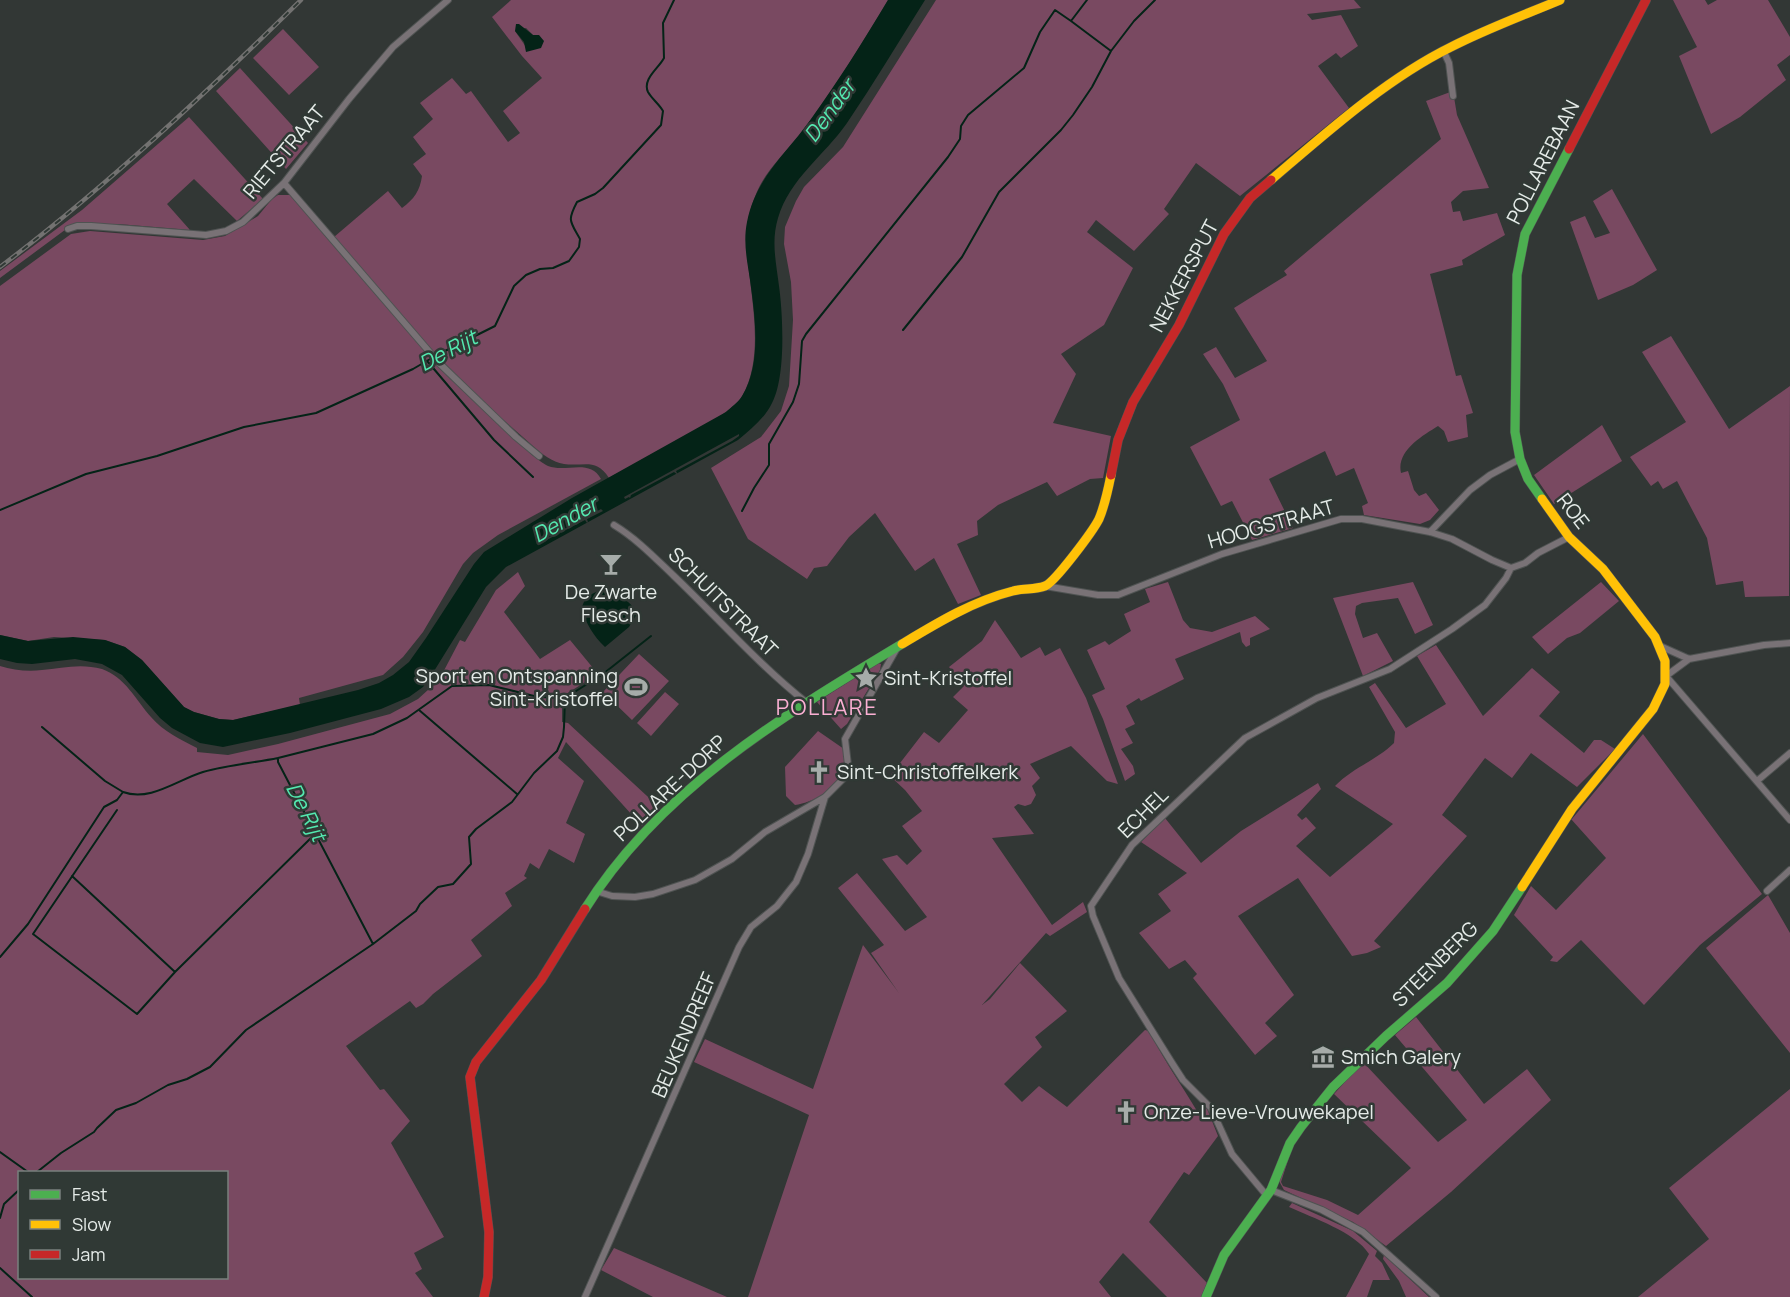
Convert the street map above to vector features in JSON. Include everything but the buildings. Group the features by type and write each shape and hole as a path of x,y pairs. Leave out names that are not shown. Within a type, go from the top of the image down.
{"street":[{"name":"RIETSTRAAT","path":"68,229 77,226 91,226 206,235 226,231 243,222 284,183 349,99 393,48 448,0"},
{"name":"NEKKERSPUT","path":"1045,586 1058,576 1098,521 1107,495 1118,440 1130,407 1179,325 1224,234 1250,198 1394,81 1443,50 1560,0"},
{"name":"POLLAREBAAN","path":"1520,459 1515,432 1515,360 1517,275 1525,234 1646,0"},
{"path":"1443,50 1449,63 1453,96"},
{"path":"284,183 439,363 492,415 539,456"},
{"path":"1430,532 1470,490 1490,475 1520,459"},
{"name":"ROE","path":"1520,459 1528,479 1569,537 1603,569 1660,646 1689,659"},
{"name":"HOOGSTRAAT","path":"1045,586 1098,595 1118,595 1222,554 1341,519 1362,519 1430,532 1452,539 1511,568"},
{"name":"SCHUITSTRAAT","path":"614,525 633,537 766,669 807,703"},
{"path":"1511,568 1526,563 1538,553 1569,537"},
{"name":"ECHEL","path":"1269,1193 1232,1154 1211,1108 1183,1080 1119,978 1091,906 1132,845 1245,738 1317,698 1390,669 1475,615 1506,578 1511,568"},
{"name":"POLLARE-DORP","path":"484,1297 488,1277 489,1232 470,1077 476,1062 541,980 596,891 624,854 698,782 738,749 807,703 942,620 1013,591 1045,586"},
{"path":"1666,676 1689,659 1764,645 1790,643"},
{"path":"1660,646 1666,663 1666,676 1790,819"},
{"path":"596,891 612,896 635,897 695,880 732,859 765,832 825,797 844,778 848,765 845,738 897,647"},
{"name":"STEENBERG","path":"1206,1297 1224,1256 1269,1193 1290,1143 1316,1107 1366,1054 1447,983 1493,931 1577,801 1653,709 1660,697 1666,676"},
{"path":"1757,782 1790,753"},
{"name":"BEUKENDREEF","path":"585,1297 740,947 751,927 777,906 796,882 808,854 825,797"},
{"path":"1767,891 1790,870"},
{"path":"1269,1193 1322,1210 1363,1232 1436,1297"}],"shaded area":[{"path":"511,0 888,0 824,101 801,133 770,169 751,207 746,241 755,342 752,370 743,395 735,405 702,428 609,478 599,467 589,464 560,463 547,457 533,446 454,373 334,237 388,191 402,208 413,198 420,186 422,176 413,164 426,154 413,137 433,119 420,103 452,78 466,94 471,91 508,142 520,133 503,111 542,78 492,17","holes":["526,28 533,35 526,47 515,31"]},
{"path":"936,0 1354,0 1361,8 1307,14 1312,20 1341,15 1358,46 1341,58 1336,53 1318,66 1349,108 1240,196 1196,163 1164,209 1169,214 1134,251 1096,220 1087,232 1133,268 1104,325 1061,354 1076,374 1053,423 1111,436 1103,478 1090,479 1057,496 1047,482 998,505 977,521 978,535 957,544 981,595 958,604 934,558 915,571 875,513 849,537 827,566 814,568 807,579 748,539 711,468 761,437 781,411 789,386 793,320 791,282 784,244 785,227 796,201 804,187 843,147"},
{"path":"1673,0 1705,0 1708,5 1717,0 1768,0 1790,37 1790,55 1777,65 1786,80 1740,117 1711,134 1679,56 1697,47"},
{"path":"283,29 319,67 289,95 253,58"},
{"path":"240,68 308,143 286,169 216,91"},
{"path":"1453,91 1457,115 1489,188 1463,191 1451,202 1453,212 1460,211 1463,221 1497,213 1505,235 1462,260 1463,265 1430,274 1456,376 1461,375 1473,413 1466,415 1468,437 1448,442 1444,431 1438,426 1412,445 1402,458 1401,473 1408,471 1414,490 1419,496 1426,493 1439,510 1430,520 1420,524 1364,515 1362,506 1368,503 1354,468 1336,476 1325,451 1269,479 1293,528 1252,540 1232,501 1221,506 1190,447 1240,420 1223,384 1203,354 1216,347 1235,378 1267,361 1234,308 1287,275 1284,271 1441,139 1426,101"},
{"path":"189,117 263,199 237,221 194,179 167,204 190,230 118,224 73,224 0,278 0,271 82,210"},
{"path":"1612,189 1657,270 1633,285 1598,300 1570,222 1585,216 1595,238 1610,233 1593,201"},
{"path":"278,195 290,195 299,203 432,359 532,455 546,465 555,468 591,469 601,479 498,535 473,553 463,564 423,632 403,657 383,675 299,698 300,705 233,720 219,719 184,707 142,660 125,647 105,640 54,637 28,641 0,635 0,286 71,234 90,231 203,240 225,236 258,216"},
{"path":"1671,336 1729,429 1790,386 1789,596 1745,597 1743,581 1716,585 1707,538 1677,481 1663,489 1658,481 1651,486 1630,457 1686,422 1642,352"},
{"path":"1602,425 1622,461 1554,504 1534,475"},
{"path":"518,572 525,586 504,612 540,659 570,640 598,674 566,694 562,700 562,722 568,723 660,808 642,826 566,742 558,758 584,781 566,823 585,834 574,863 549,849 539,869 530,863 524,876 527,878 505,893 512,906 471,940 482,956 423,1004 416,1008 410,1001 346,1046 380,1090 384,1089 410,1121 391,1143 444,1237 414,1253 422,1269 415,1273 433,1297 0,1297 0,666 26,671 79,666 102,669 124,683 161,727 197,748 197,752 228,755 390,714 418,699 439,680 460,640 465,642 496,590"},
{"path":"1168,582 1183,620 1190,628 1212,632 1255,616 1270,629 1250,638 1250,645 1246,647 1242,642 1240,632 1175,659 1184,679 1126,706 1135,724 1125,729 1133,743 1121,749 1133,766 1135,774 1125,781 1092,695 1105,689 1087,650 1105,641 1109,645 1131,631 1124,614 1150,602 1145,589"},
{"path":"1413,582 1433,625 1415,634 1398,598 1362,603 1356,606 1355,614 1363,638 1377,633 1393,661 1363,676 1333,598"},
{"path":"1601,582 1619,601 1580,633 1567,638 1548,654 1532,637"},
{"path":"995,620 1021,658 1040,647 1045,656 1060,648 1086,698 1118,784 1107,781 1071,746 1030,764 1040,778 1032,786 1036,795 1031,804 1025,806 1018,804 1014,807 1034,834 992,838 1052,925 1083,902 1087,912 1050,936 1046,933 982,1005 990,999 1020,963 1067,1011 1035,1037 1042,1047 1004,1084 1022,1102 1039,1086 1067,1107 1145,1030 1149,1031 1197,1111 1206,1106 1218,1136 1189,1175 1184,1172 1149,1222 1207,1283 1201,1297 1167,1297 1123,1253 1099,1282 1111,1297 748,1297 809,1115 694,1062 705,1039 813,1089 863,945 899,993 871,953 884,945 838,888 857,873 905,931 927,917 882,859 897,855 907,865 922,851 902,826 922,811 890,776 924,732 939,743 968,710 953,697 964,686 949,667 982,641"},
{"path":"1436,645 1483,716 1532,668 1560,692 1539,716 1584,753 1594,740 1601,740 1615,749 1577,787 1531,753 1512,778 1485,758 1442,815 1467,836 1374,941 1381,947 1352,956 1298,878 1238,916 1294,995 1265,1023 1277,1036 1255,1055 1193,978 1197,974 1185,960 1169,969 1139,933 1171,911 1158,894 1187,873 1141,842 1165,818 1201,863 1241,831 1318,783 1321,789 1297,815 1302,820 1306,817 1316,828 1296,846 1330,877 1393,824 1335,786 1394,743 1395,732 1369,687 1375,683 1406,728 1446,704 1417,656"},
{"name":"Sport en Ontspanning Sint-Kristoffel","path":"639,654 669,681 632,720 603,692"},
{"path":"878,663 881,664 880,670 847,724 841,729 817,702"},
{"path":"665,692 679,704 651,736 637,723"},
{"path":"818,731 844,749 845,769 832,788 810,801 795,805 786,796 785,767"},
{"path":"1643,734 1762,894 1700,945 1644,1005 1581,940 1557,962 1550,961 1553,957 1514,915 1531,886 1556,910 1606,858 1571,819"},
{"path":"1768,895 1790,933 1790,1053 1706,948"},
{"path":"1416,1017 1484,1104 1527,1069 1551,1100 1451,1192 1386,1246 1353,1222 1284,1190 1279,1181 1291,1151 1281,1182 1283,1186 1327,1200 1358,1215 1411,1168 1334,1094 1363,1062 1438,1142 1467,1120 1395,1035"},
{"path":"1790,1089 1790,1297 1638,1297 1709,1239 1669,1188"},
{"path":"1292,1203 1353,1231 1377,1251 1375,1256 1382,1263 1390,1280 1373,1280 1367,1297 1346,1297 1369,1254 1363,1246 1344,1232 1289,1207"},
{"path":"614,1248 727,1297 653,1297 601,1270"},
{"path":"1384,1255 1429,1297 1406,1297 1399,1281 1383,1259"}],"water":[{"name":"Dender","path":"888,0 925,0 847,123 799,179 783,204 778,218 774,243 782,313 782,346 780,378 766,414 738,440 506,567 486,587 423,687 409,697 381,709 290,733 223,747 200,743 172,728 160,718 122,675 102,664 75,659 32,664 0,659 0,635 28,641 73,637 105,640 125,647 142,660 184,707 219,719 233,720 358,690 379,683 393,675 409,662 484,552 572,498 726,412 740,398 748,383 755,355 754,309 745,244 751,206 773,166 821,104"},
{"path":"516,24 533,35 539,35 544,41 541,48 526,52 524,42 515,31"},
{"path":"598,591 610,592 621,597 631,604 637,614 629,627 605,647 591,630 581,609 586,597"}],"pier":[{"path":"739,434 732,441 676,471 678,475 674,472 625,499 624,497"},
{"path":"601,509 603,511 587,519 587,523 585,520 540,542"}],"waterway":[{"name":"De Rijt","path":"0,510 86,474 157,456 244,427 316,413 413,369 495,326 514,286 526,275 569,261 579,247 580,239 571,221 577,202 603,188 661,125 663,111 648,92 647,83 664,58 663,23 674,0"},
{"path":"742,511 769,465 769,444 793,402 799,384 802,341 806,334 948,157 960,139 961,126 968,115 1024,68 1040,32 1055,10 1071,21 1087,0"},
{"path":"1111,51 1134,21 1155,0"},
{"path":"903,330 962,257 999,192 1061,130 1092,87 1111,51 1071,21"},
{"path":"428,362 494,440 533,477"},
{"name":"De Rijt","path":"373,944 278,762 278,758 373,734 407,718 452,686 489,685 538,697 565,698 603,674 651,636"},
{"path":"38,1171 94,1132 116,1110 136,1103 168,1085 187,1079 210,1067 246,1030 373,944 416,911 438,887 453,884 471,864 469,837 512,802 534,773 557,751 563,737 565,698"},
{"path":"419,710 517,794"},
{"path":"0,957 28,924 104,807 117,800 123,792 105,781 42,727"},
{"path":"123,792 133,794 153,792 203,772 278,758"},
{"path":"117,810 33,934 137,1014 175,972"},
{"path":"72,876 175,972 315,834"},
{"path":"0,1152 27,1171"},
{"path":"0,1218 4,1204 18,1191"},
{"path":"0,1268 32,1297"}],"railway":[{"path":"0,267 117,172 229,70 301,0"}],"traffic: fast":[{"path":"1542,499 1528,479 1520,459 1515,432 1517,275 1525,234 1569,149"},
{"path":"585,909 615,866 687,791 770,727 902,644"},
{"path":"1206,1297 1224,1255 1271,1190 1290,1143 1301,1127 1333,1087 1386,1036 1447,983 1493,931 1522,887"}],"traffic: slow":[{"path":"1271,180 1357,108 1427,60 1464,40 1560,0"},
{"path":"902,644 942,621 998,595 1041,587 1050,582 1074,556 1099,519 1111,475"},
{"path":"1522,887 1572,809 1653,709 1665,684 1665,661 1655,637 1603,569 1569,537 1542,499"}],"traffic: jam":[{"path":"1569,149 1646,0"},
{"path":"1111,475 1118,440 1133,402 1179,325 1224,234 1250,198 1271,180"},
{"path":"484,1297 488,1277 489,1232 470,1077 476,1062 541,980 585,909"}],"place":[{"name":"De Zwarte Flesch","path":"611,564"},
{"name":"Sint-Kristoffel","path":"866,678"},
{"name":"Sport en Ontspanning Sint-Kristoffel","path":"636,687"},
{"name":"Sint-Christoffelkerk","path":"819,772"},
{"name":"Smich Galery","path":"1323,1057"},
{"name":"Onze-Lieve-Vrouwekapel","path":"1126,1112"}],"district":[{"name":"POLLARE","path":"827,707"}]}
